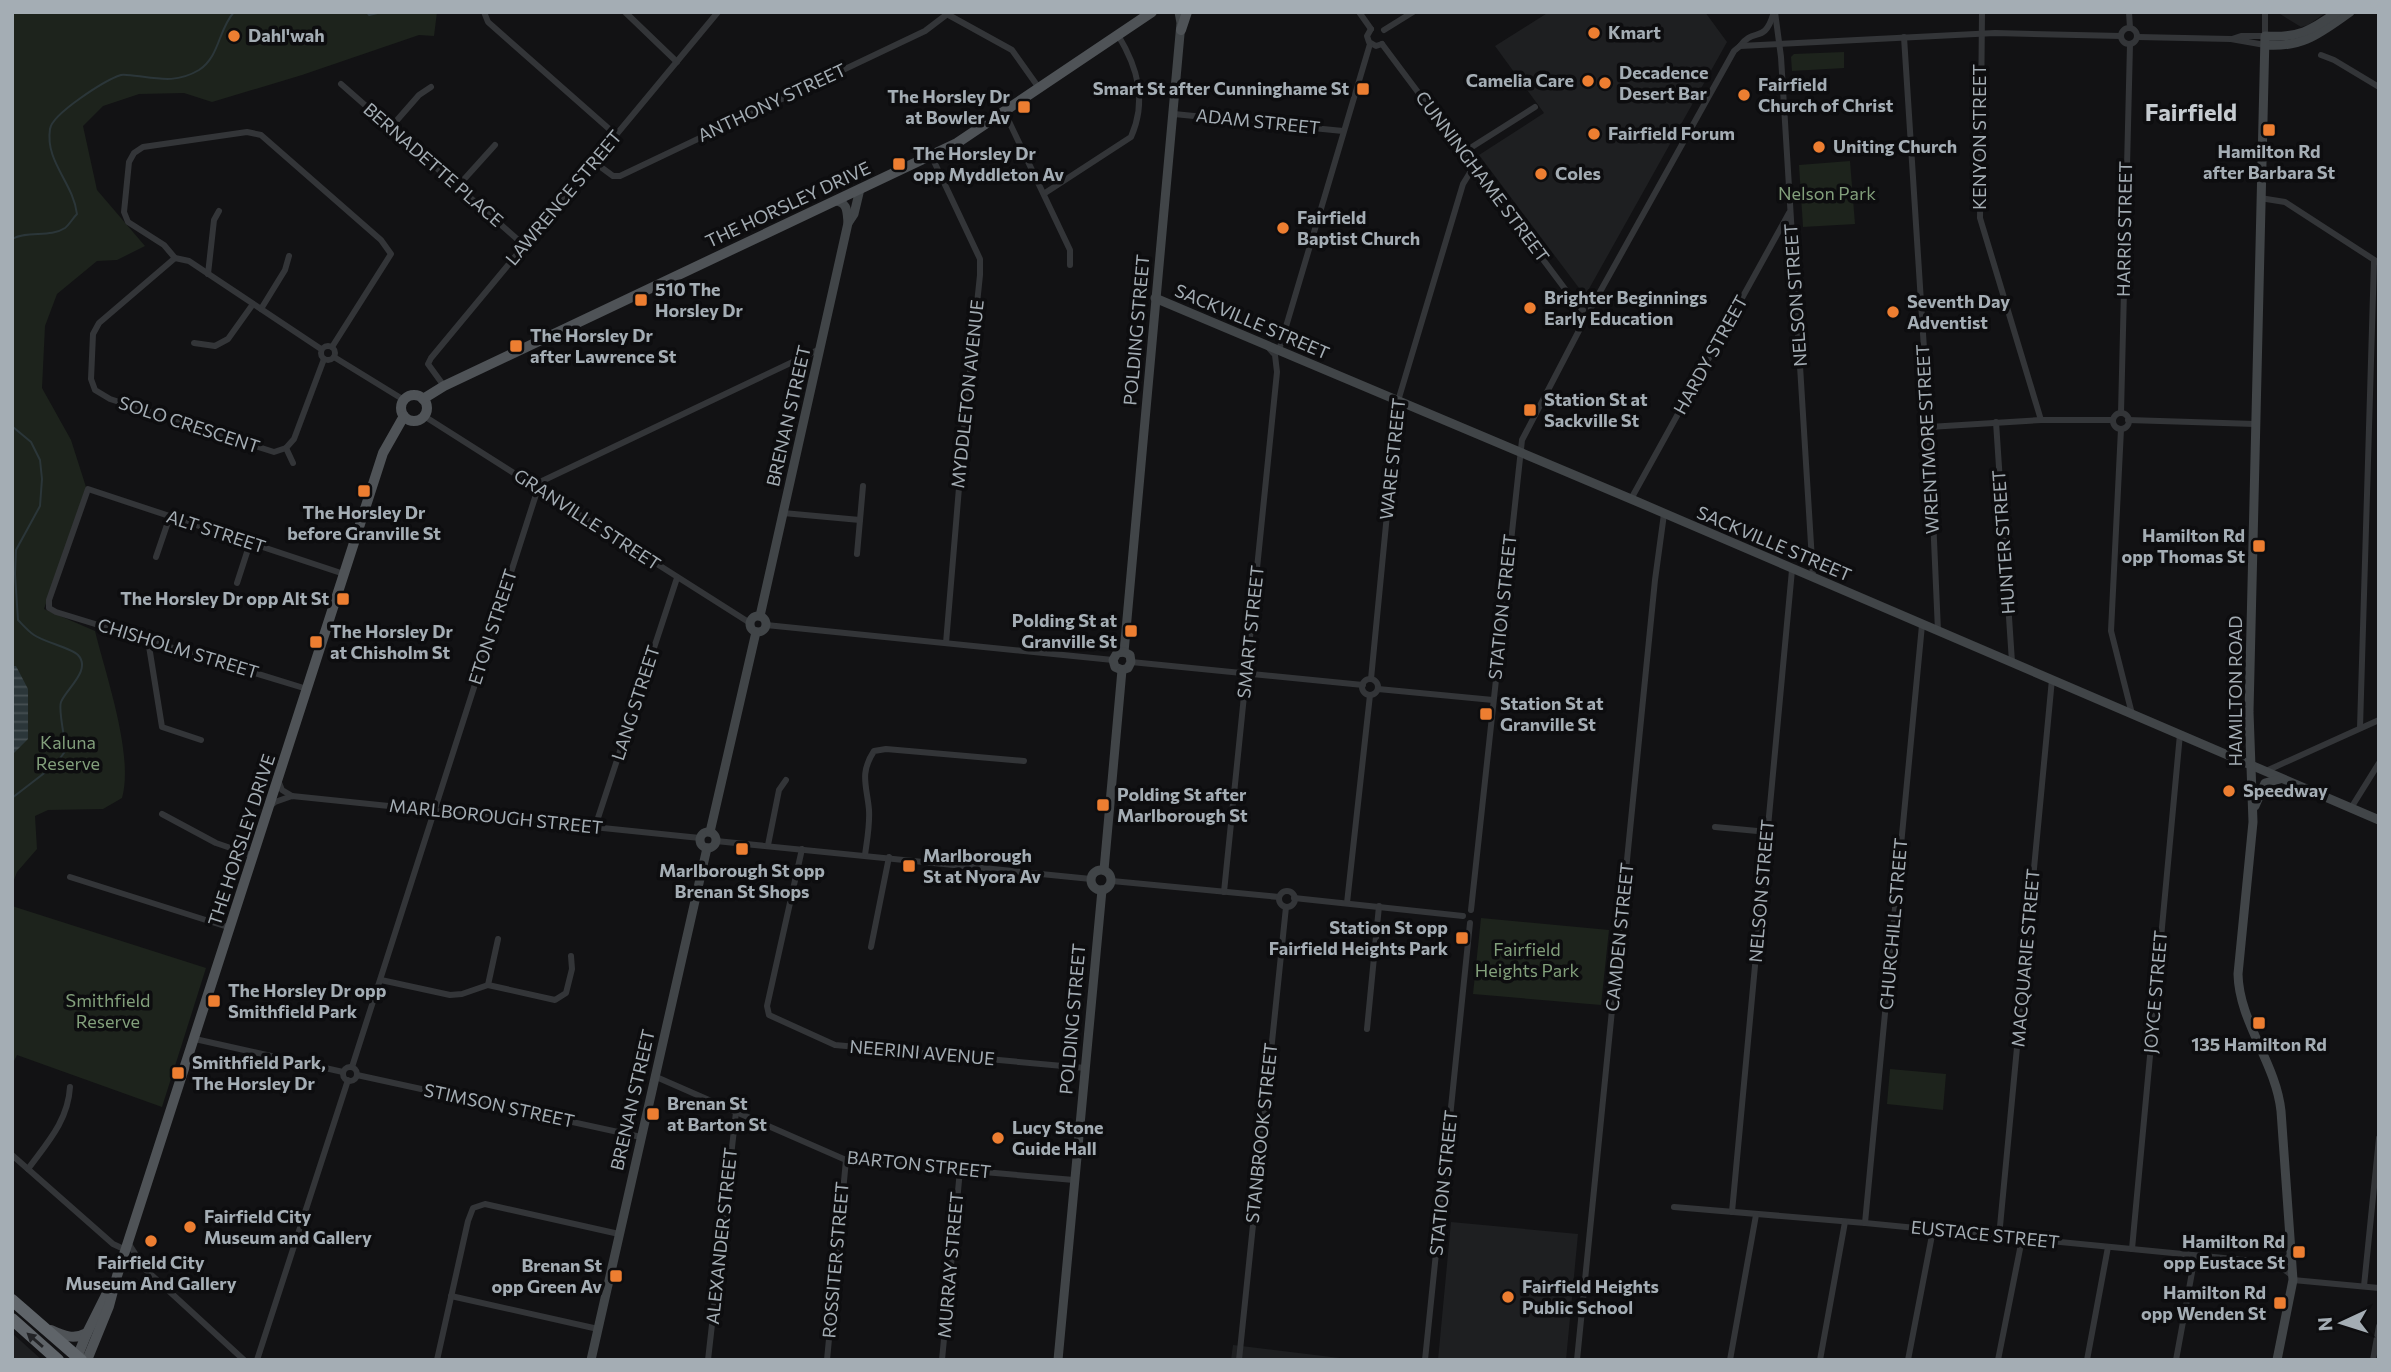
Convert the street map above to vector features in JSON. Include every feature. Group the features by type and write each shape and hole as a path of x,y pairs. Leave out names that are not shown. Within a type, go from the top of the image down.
{"highway":[{"path":"12,1300 80,1359"},
{"path":"12,1319 58,1360"}],"main road":[{"name":"THE HORSLEY DRIVE","path":"423,399 444,386 969,136 1152,12"},
{"name":"POLDING STREET","path":"1124,652 1174,114 1180,12"},
{"path":"1181,30 1187,12"},
{"path":"2265,40 2306,32 2337,12"},
{"path":"2265,40 2279,46 2300,43 2316,36 2350,12"},
{"name":"HAMILTON ROAD","path":"2265,40 2249,712 2253,821 2238,983 2246,1012 2280,1101 2293,1278 2277,1360"},
{"name":"BRENAN STREET","path":"763,620 783,513 848,223 854,214 860,189"},
{"path":"835,201 842,202 846,208 848,223"},
{"name":"SACKVILLE STREET","path":"1155,298 2379,820"},
{"path":"416,396 423,399 426,405 424,416 415,421 404,416 401,407 404,400 416,396"},
{"name":"THE HORSLEY DRIVE","path":"80,1359 87,1333 117,1276 128,1247 383,453 404,416"},
{"path":"710,832 753,628 763,620"},
{"path":"1124,652 1130,656 1131,662 1128,668 1122,670 1115,667 1113,660 1116,653 1124,652"},
{"path":"1104,870 1122,670"},
{"path":"2253,821 2255,804 2263,786 2271,779 2283,779"},
{"path":"710,832 716,841 713,846 707,848 701,844 700,838 703,833 710,832"},
{"name":"BRENAN STREET","path":"590,1360 707,848"},
{"path":"1104,870 1110,874 1112,881 1108,887 1101,890 1094,887 1091,879 1095,871 1104,870"},
{"name":"POLDING STREET","path":"1058,1360 1101,890"},
{"name":"THE HORSLEY DRIVE","path":"80,1359 109,1306 117,1276"},
{"path":"39,1324 67,1337 87,1333"}],"street":[{"path":"484,12 488,22 616,135"},
{"path":"625,12 677,62"},
{"name":"LAWRENCE STREET","path":"444,386 428,364 441,345 718,12"},
{"path":"1359,12 1371,29"},
{"path":"1384,30 1413,12"},
{"path":"1591,308 1583,310 1582,315 1591,318 1593,315 1591,308 1734,51 1748,36 1760,35 1768,29 1774,12"},
{"name":"NELSON STREET","path":"1774,12 1779,45 1813,578"},
{"name":"KENYON STREET","path":"1982,12 1980,218 2041,420"},
{"path":"2129,12 2130,28"},
{"name":"HAMILTON ROAD","path":"2265,12 2265,40"},
{"path":"947,13 1012,50 1039,88"},
{"name":"ANTHONY STREET","path":"594,162 613,176 620,176 925,31 947,13"},
{"path":"1279,350 1370,44 1367,36 1371,29 1379,27 1384,30 1386,36 1382,44 1370,44"},
{"path":"2130,28 2137,32 2138,37 2130,44 2124,43 2121,36 2124,29 2130,28"},
{"path":"1740,46 1981,34 2121,36"},
{"path":"1045,193 1131,137 1136,126 1139,81 1118,35"},
{"path":"2138,37 2231,39 2241,36 2265,40"},
{"name":"WRENTMORE STREET","path":"1904,37 1938,631"},
{"name":"CUNNINGHAME STREET","path":"1382,44 1583,310"},
{"name":"HARRIS STREET","path":"2121,413 2130,44"},
{"path":"2321,55 2379,88"},
{"name":"BERNADETTE PLACE","path":"341,84 524,246"},
{"path":"391,127 419,94 431,87"},
{"path":"1464,152 1535,107"},
{"path":"1005,113 1070,250 1070,265"},
{"name":"ADAM STREET","path":"1174,114 1343,131"},
{"path":"321,349 189,261 175,258 164,245 128,222 124,212 125,184 129,162 134,153 143,147 247,132 261,135 381,240 391,254 332,346"},
{"path":"458,186 495,145"},
{"name":"MYDDLETON AVENUE","path":"931,155 980,259 946,643"},
{"name":"WARE STREET","path":"1371,679 1398,401 1463,184 1474,166"},
{"path":"2260,198 2285,202 2377,262 2360,728"},
{"path":"208,274 214,220 219,211"},
{"name":"HARDY STREET","path":"1631,499 1790,211"},
{"path":"261,309 285,270 289,256"},
{"name":"SOLO CRESCENT","path":"175,258 99,323 93,334 91,379 95,390 110,399 274,452 286,448 294,439 324,359"},
{"path":"194,343 215,346 228,339 253,304"},
{"name":"STATION STREET","path":"1471,910 1519,454 1522,440 1586,318"},
{"path":"1263,343 1275,355 1278,372"},
{"path":"321,349 332,346"},
{"path":"332,346 335,350 334,357"},
{"path":"321,349 324,359 330,360 334,357"},
{"path":"538,488 540,482 548,477 820,349"},
{"path":"334,357 404,400"},
{"path":"1278,372 1285,359 1301,359"},
{"name":"SMART STREET","path":"1224,892 1278,372"},
{"path":"1928,427 2041,420 2113,419 2121,413 2129,420"},
{"name":"GRANVILLE STREET","path":"424,416 753,628"},
{"path":"2113,419 2114,425 2121,429 2126,428 2129,420"},
{"path":"2129,420 2255,424"},
{"name":"HUNTER STREET","path":"1996,422 2012,662"},
{"path":"2121,429 2111,631 2132,714"},
{"name":"SOLO CRESCENT","path":"286,448 293,463"},
{"path":"857,554 863,486"},
{"name":"ETON STREET","path":"352,1067 538,488"},
{"name":"ALT STREET","path":"49,608 49,600 88,489 344,574"},
{"path":"783,513 860,520"},
{"name":"CAMDEN STREET","path":"1577,1360 1655,580 1664,514"},
{"path":"156,557 170,516"},
{"path":"237,583 250,543"},
{"name":"NELSON STREET","path":"1732,1212 1792,570"},
{"name":"LANG STREET","path":"595,827 677,578"},
{"name":"CHISHOLM STREET","path":"49,608 307,689"},
{"path":"763,620 1113,660"},
{"name":"CHURCHILL STREET","path":"1865,1223 1922,625"},
{"path":"148,640 162,727 201,740"},
{"path":"1131,662 1363,685"},
{"path":"1371,679 1376,681 1378,689 1370,695 1364,693 1363,685 1366,680 1371,679"},
{"name":"MACQUARIE STREET","path":"1999,1237 2052,679"},
{"path":"1378,689 1493,700"},
{"path":"1347,903 1370,695"},
{"path":"2266,771 2379,720"},
{"name":"JOYCE STREET","path":"2132,1249 2180,734"},
{"path":"866,855 869,812 864,784 866,764 874,751 886,749 1024,761"},
{"path":"2351,808 2379,762"},
{"path":"768,845 779,790 786,779"},
{"path":"278,780 282,790 292,796"},
{"path":"269,807 292,796"},
{"name":"MARLBOROUGH STREET","path":"292,796 700,838"},
{"path":"162,814 216,843 254,856"},
{"path":"1715,827 1768,832"},
{"path":"716,841 1091,879"},
{"name":"NEERINI AVENUE","path":"802,849 767,1006 769,1015 835,1045 1085,1068"},
{"path":"871,947 889,857"},
{"path":"70,877 231,928"},
{"path":"1112,881 1279,897 1287,892 1292,894 1293,904 1286,907 1281,904 1279,897"},
{"path":"1294,898 1463,916"},
{"path":"1367,1029 1379,906"},
{"name":"STANBROOK STREET","path":"1239,1360 1286,907"},
{"path":"1471,910 1475,918 1470,923 1464,920 1463,916 1465,911 1471,910"},
{"name":"STATION STREET","path":"1425,1360 1470,923"},
{"path":"488,985 498,939"},
{"path":"381,980 450,995 488,985 558,1000 566,993 572,969 570,956"},
{"path":"195,1039 343,1072 352,1067 356,1069 357,1075 348,1080 257,1360"},
{"path":"343,1072 344,1078 348,1080"},
{"name":"STIMSON STREET","path":"357,1075 641,1137"},
{"name":"BARTON STREET","path":"654,1076 846,1160 1074,1180"},
{"path":"28,1169 65,1117 70,1087"},
{"name":"ALEXANDER STREET","path":"708,1360 736,1112"},
{"path":"2364,1286 2379,1138"},
{"path":"12,1155 113,1244 128,1247 145,1269 244,1360"},
{"name":"ROSSITER STREET","path":"827,1360 846,1160"},
{"name":"MURRAY STREET","path":"942,1360 960,1170"},
{"path":"437,1360 470,1213 478,1205 485,1204 619,1234"},
{"name":"EUSTACE STREET","path":"1674,1207 1865,1223 2274,1264"},
{"path":"1730,1360 1756,1215"},
{"path":"1820,1360 1845,1222"},
{"path":"1908,1360 1934,1230"},
{"path":"1998,1360 2022,1239"},
{"path":"2087,1360 2108,1247"},
{"path":"2274,1264 2283,1261 2292,1253"},
{"path":"2176,1360 2195,1256"},
{"path":"122,1264 145,1269"},
{"path":"2274,1264 2286,1270 2293,1278 2379,1288"},
{"path":"451,1296 598,1329"},
{"path":"2373,1360 2379,1326"}],"shaded area":[{"name":"Fairfield Forum","path":"1549,12 1705,12 1727,42 1585,296 1479,155 1544,113 1495,46"},
{"path":"2277,12 2327,12 2301,27"},
{"path":"12,666 16,666 28,689 28,739 12,755"},
{"name":"Fairfield Heights Public School","path":"1451,1222 1578,1234 1566,1360 1438,1360"},
{"path":"12,1333 42,1360 12,1360"},
{"path":"1233,1345 1356,1360 1231,1360"}],"green space":[{"name":"Kaluna Reserve","path":"12,12 437,12 434,36 419,35 212,102 184,93 139,94 103,106 83,126 97,190 145,246 117,260 97,261 57,294 45,326 42,388 71,440 86,487 44,609 95,631 122,738 125,780 122,798 103,809 48,810 35,816 37,849 17,872 12,885"},
{"path":"1844,52 1844,68 1792,71 1791,57 1794,54"},
{"name":"Nelson Park","path":"1850,161 1855,224 1803,227 1799,165"},
{"name":"Smithfield Reserve","path":"12,906 206,968 162,1107 17,1055 12,1065"},
{"name":"Fairfield Heights Park","path":"1481,918 1609,930 1601,1005 1473,994"},
{"path":"1890,1069 1946,1074 1943,1110 1887,1104"}],"waterway":[{"path":"12,239 59,231 77,214 70,192 55,162 50,141 50,129 60,115 92,90 121,75 168,79 183,77 199,70 211,58 234,12"},
{"path":"367,12 369,15 382,12"},
{"path":"12,423 13,427 31,442 40,460 42,479 40,506 16,550 18,620 38,638 75,652 82,667 60,706 66,750 56,764 12,798"}],"place":[{"name":"Kmart","path":"1594,33"},
{"name":"Dahl'wah","path":"234,36"},
{"name":"Camelia Care","path":"1588,81"},
{"name":"Decadence Desert Bar","path":"1605,83"},
{"name":"Smart St after Cunninghame St","path":"1363,89"},
{"name":"Fairfield Church of Christ","path":"1744,95"},
{"name":"The Horsley Dr at Bowler Av","path":"1024,107"},
{"name":"Hamilton Rd after Barbara St","path":"2269,130"},
{"name":"Fairfield Forum","path":"1594,134"},
{"name":"Uniting Church","path":"1819,147"},
{"name":"The Horsley Dr opp Myddleton Av","path":"899,164"},
{"name":"Coles","path":"1541,174"},
{"name":"Fairfield Baptist Church","path":"1283,228"},
{"name":"510 The Horsley Dr","path":"641,300"},
{"name":"Brighter Beginnings Early Education","path":"1530,308"},
{"name":"Seventh Day Adventist","path":"1893,312"},
{"name":"The Horsley Dr after Lawrence St","path":"516,346"},
{"name":"Station St at Sackville St","path":"1530,410"},
{"name":"The Horsley Dr before Granville St","path":"364,491"},
{"name":"Hamilton Rd opp Thomas St","path":"2259,546"},
{"name":"The Horsley Dr opp Alt St","path":"343,599"},
{"name":"Polding St at Granville St","path":"1131,631"},
{"name":"The Horsley Dr at Chisholm St","path":"316,642"},
{"name":"Station St at Granville St","path":"1486,714"},
{"name":"Speedway","path":"2229,791"},
{"name":"Polding St after Marlborough St","path":"1103,805"},
{"name":"Marlborough St opp Brenan St Shops","path":"742,849"},
{"name":"Marlborough St at Nyora Av","path":"909,866"},
{"name":"Station St opp Fairfield Heights Park","path":"1462,938"},
{"name":"The Horsley Dr opp Smithfield Park","path":"214,1001"},
{"name":"135 Hamilton Rd","path":"2259,1023"},
{"name":"Smithfield Park, The Horsley Dr","path":"178,1073"},
{"name":"Brenan St at Barton St","path":"653,1114"},
{"name":"Lucy Stone Guide Hall","path":"998,1138"},
{"name":"Fairfield City Museum and Gallery","path":"190,1227"},
{"name":"Fairfield City Museum And Gallery","path":"151,1241"},
{"name":"Hamilton Rd opp Eustace St","path":"2299,1252"},
{"name":"Brenan St opp Green Av","path":"616,1276"},
{"name":"Fairfield Heights Public School","path":"1508,1297"},
{"name":"Hamilton Rd opp Wenden St","path":"2280,1303"}],"district":[{"name":"Fairfield","path":"2191,113"}]}
